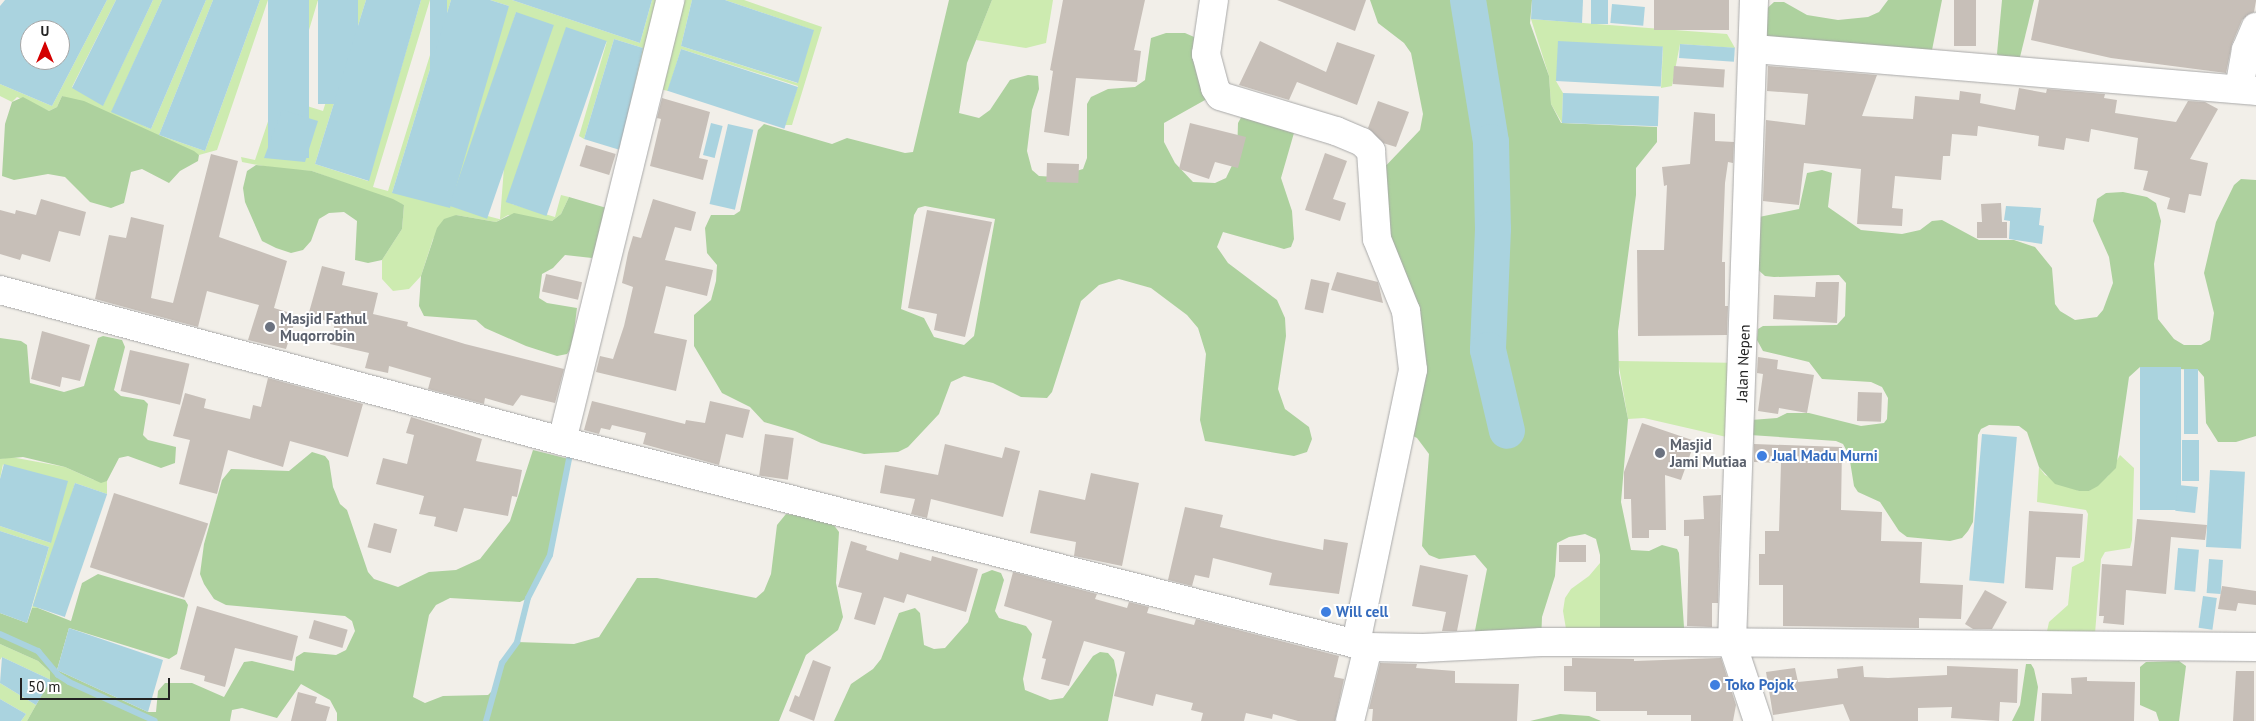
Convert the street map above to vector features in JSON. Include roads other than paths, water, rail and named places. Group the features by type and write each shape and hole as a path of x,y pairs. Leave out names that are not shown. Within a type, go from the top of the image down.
{"street":[{"path":"562,441 670,0"},
{"path":"1214,0 1206,54 1214,88 1220,96 1336,131 1362,142 1372,151 1377,239 1406,311 1413,370 1362,645 1350,721"},
{"name":"Jalan Nepen","path":"1754,0 1744,363 1736,470 1732,643 1758,721"},
{"path":"1754,50 2248,90 2246,50 2256,27"},
{"path":"0,290 562,441 1362,645 1424,648 1541,642 2256,647"}],"water":[{"path":"5,0 107,0 52,106 0,84 0,6"},
{"path":"116,0 153,0 103,106 72,88"},
{"path":"162,0 206,0 151,129 111,112"},
{"path":"213,0 260,0 205,151 159,135"},
{"path":"268,0 309,0 309,158 268,158"},
{"path":"318,0 358,0 358,104 318,104"},
{"path":"366,0 421,0 369,181 315,164"},
{"path":"430,0 447,0 447,195 430,195"},
{"path":"451,0 490,0 509,6 450,208 392,193"},
{"path":"512,0 652,0 640,43"},
{"path":"692,0 725,0 814,30 798,83 681,46"},
{"path":"1532,0 1583,0 1582,23 1531,19"},
{"path":"1591,0 1608,0 1608,24 1591,24"},
{"path":"1612,4 1645,7 1643,26 1610,23"},
{"path":"516,12 554,25 487,219 449,206"},
{"path":"566,27 607,41 546,216 506,202"},
{"path":"614,39 643,48 620,150 584,139"},
{"path":"1558,41 1663,46 1661,86 1556,81"},
{"path":"1680,44 1735,48 1734,62 1679,58"},
{"path":"681,49 798,87 784,129 667,91"},
{"path":"1563,93 1659,96 1658,126 1562,123"},
{"path":"282,110 318,121 305,162 264,158"},
{"path":"711,123 723,126 715,158 703,155"},
{"path":"728,124 753,130 735,210 710,204"},
{"path":"2006,206 2041,208 2039,225 2044,226 2042,244 2009,239 2010,221 2004,220"},
{"path":"2140,367 2181,367 2181,510 2140,510"},
{"path":"2184,369 2198,369 2198,434 2184,434"},
{"path":"1982,434 2017,437 2004,583 1969,580"},
{"path":"2182,440 2199,440 2199,481 2182,481"},
{"path":"4,464 68,481 51,543 0,526 0,479"},
{"path":"2210,470 2245,472 2241,549 2206,547"},
{"path":"75,483 107,494 65,617 33,606"},
{"path":"2178,485 2198,487 2195,513 2175,511"},
{"path":"0,531 49,547 27,623 0,613"},
{"path":"2178,548 2199,550 2195,592 2174,590"},
{"path":"2209,559 2223,560 2221,594 2207,593"},
{"path":"2203,596 2217,598 2212,630 2199,628"},
{"path":"69,628 163,660 148,712 57,670"},
{"path":"2,657 51,680 36,705 0,683"},
{"path":"0,699 26,714 21,721 0,721"}],"waterway":[{"path":"1468,0 1491,142 1493,229 1488,350 1507,431"},
{"path":"486,721 502,663 517,642 528,598 550,555 569,459"},
{"path":"0,634 38,651 58,675 69,682 155,721"}],"place":[{"name":"Masjid Fathul Muqorrobin","path":"270,327"},
{"name":"Masjid Jami Mutiaa","path":"1660,453"},
{"name":"Jual Madu Murni","path":"1762,456"},
{"name":"Will cell","path":"1326,612"},
{"name":"Toko Pojok","path":"1715,685"}]}
